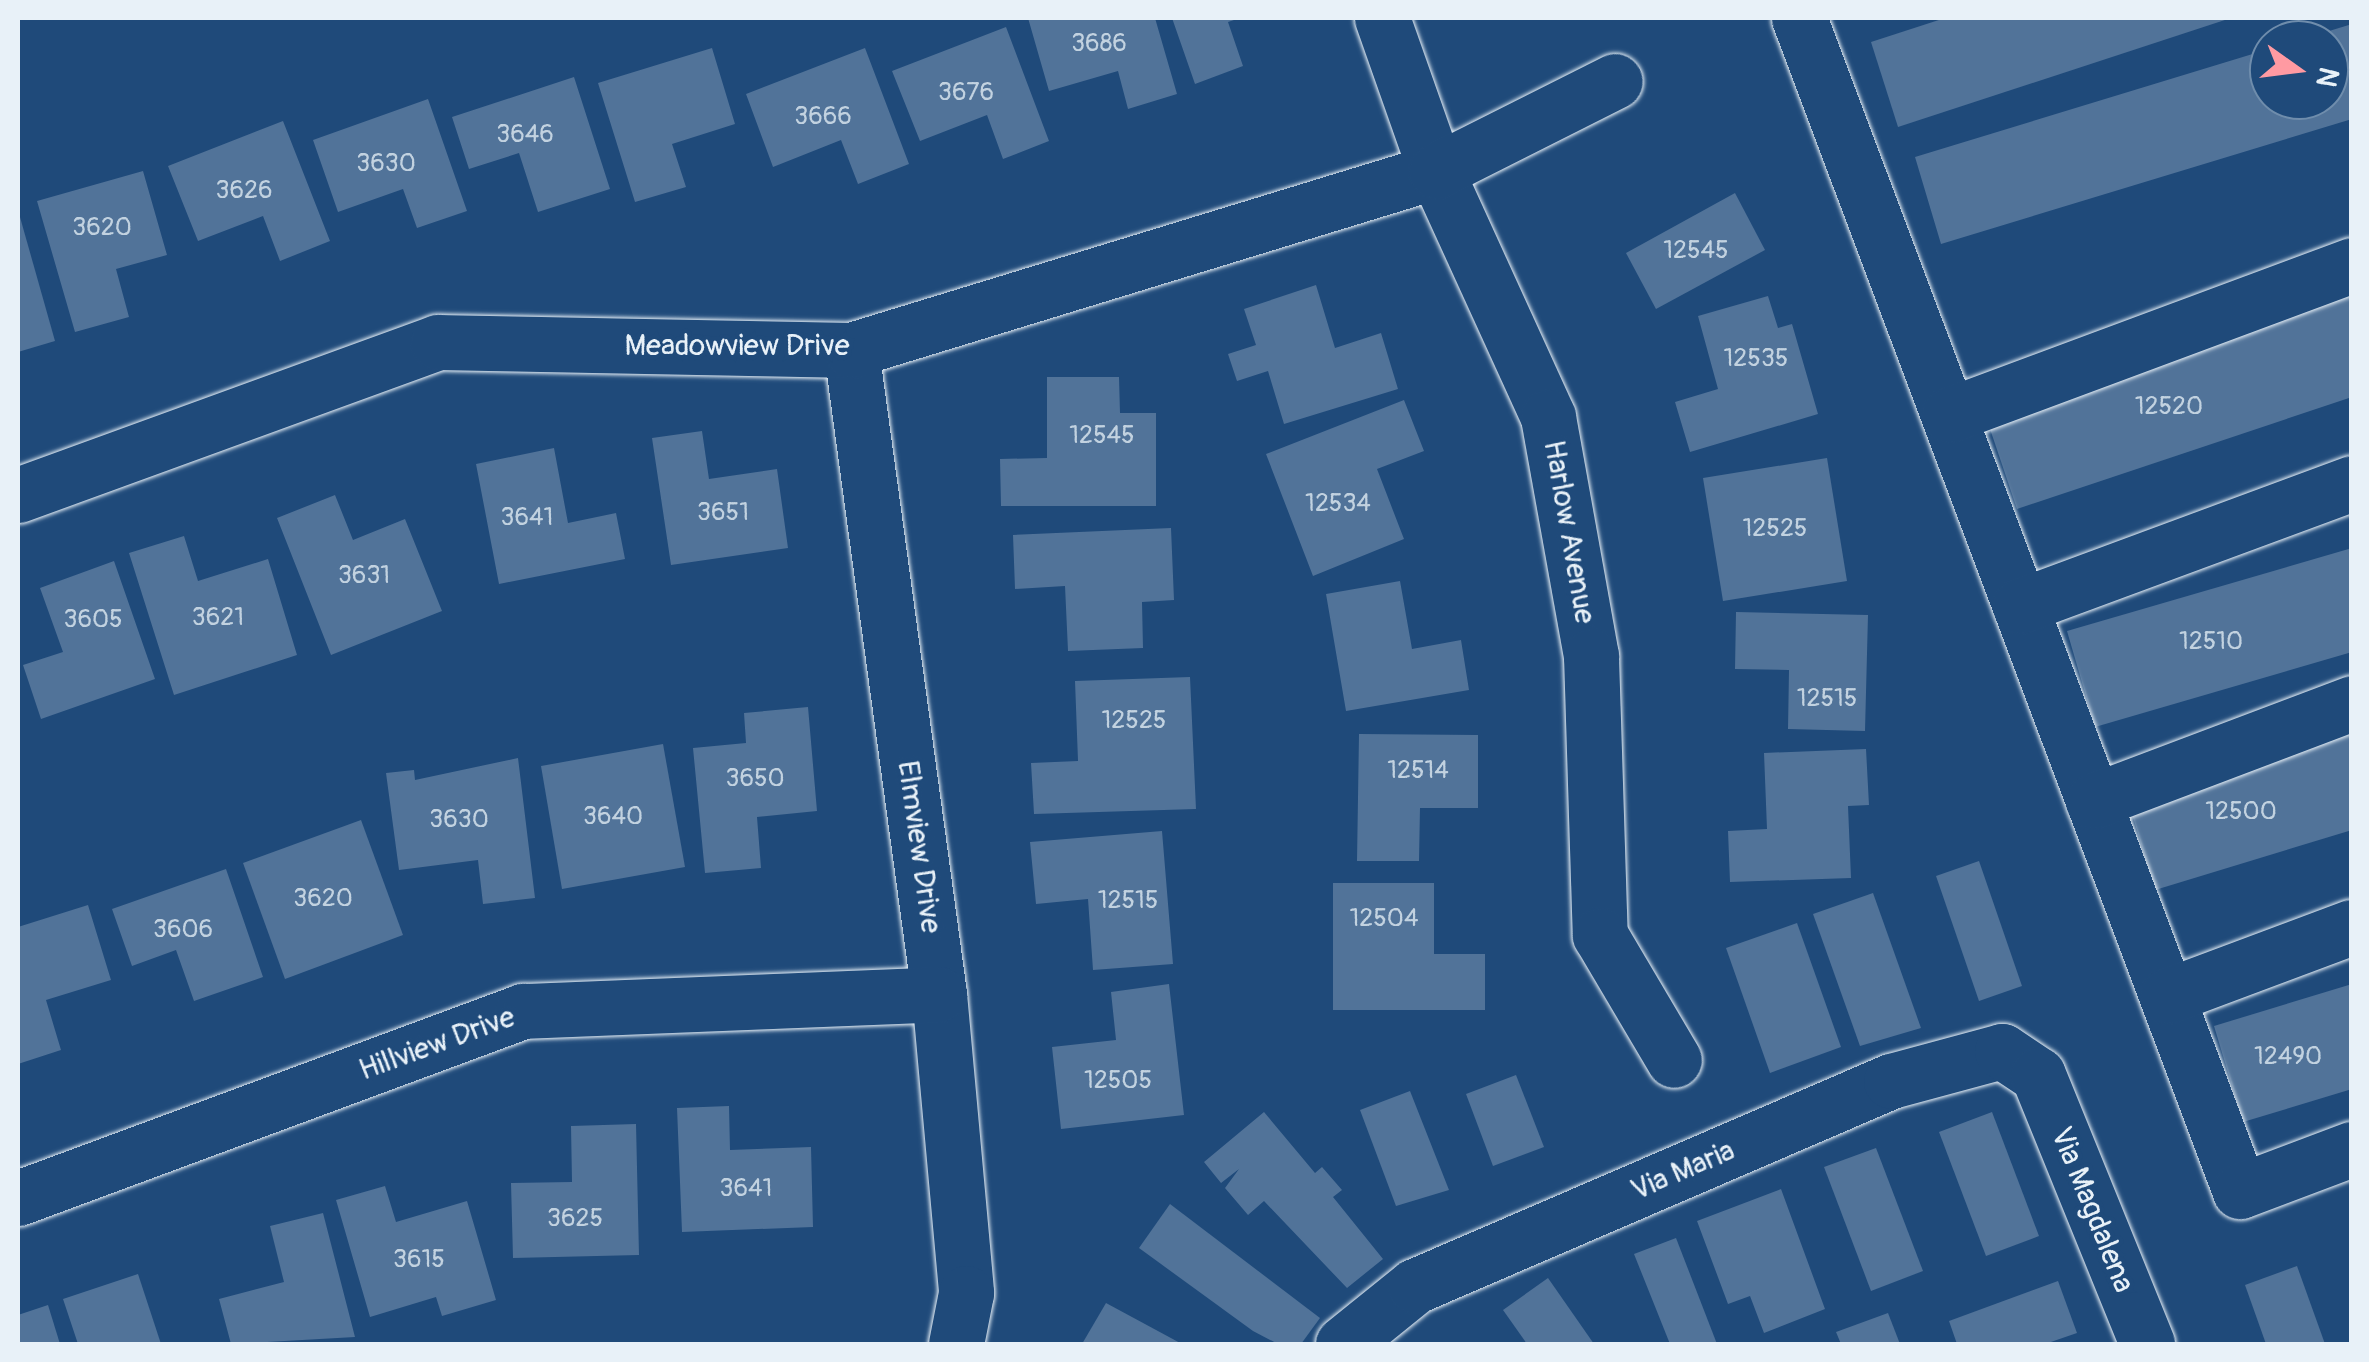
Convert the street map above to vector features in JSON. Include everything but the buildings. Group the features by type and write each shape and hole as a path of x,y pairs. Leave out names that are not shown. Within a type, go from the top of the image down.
{"street":[{"name":"Harlow Avenue","path":"1382,18 1436,171 1548,417 1590,656 1600,935 1674,1060"},
{"path":"1799,18 2240,1191 2352,1149"},
{"name":"Meadowview Drive","path":"18,495 438,342 851,350 1436,171 1616,81"},
{"path":"1948,415 2352,265"},
{"name":"Elmview Drive","path":"851,350 939,994 966,1293 956,1344"},
{"path":"2020,606 2352,483"},
{"path":"2094,800 2352,703"},
{"path":"2166,996 2352,926"},
{"name":"Hillview Drive","path":"18,1198 523,1011 939,994"},
{"name":"Via Maria","path":"1342,1344 1415,1286 1892,1081 2002,1052 2038,1075"},
{"name":"Via Magdalena","path":"2038,1075 2147,1344"}]}
